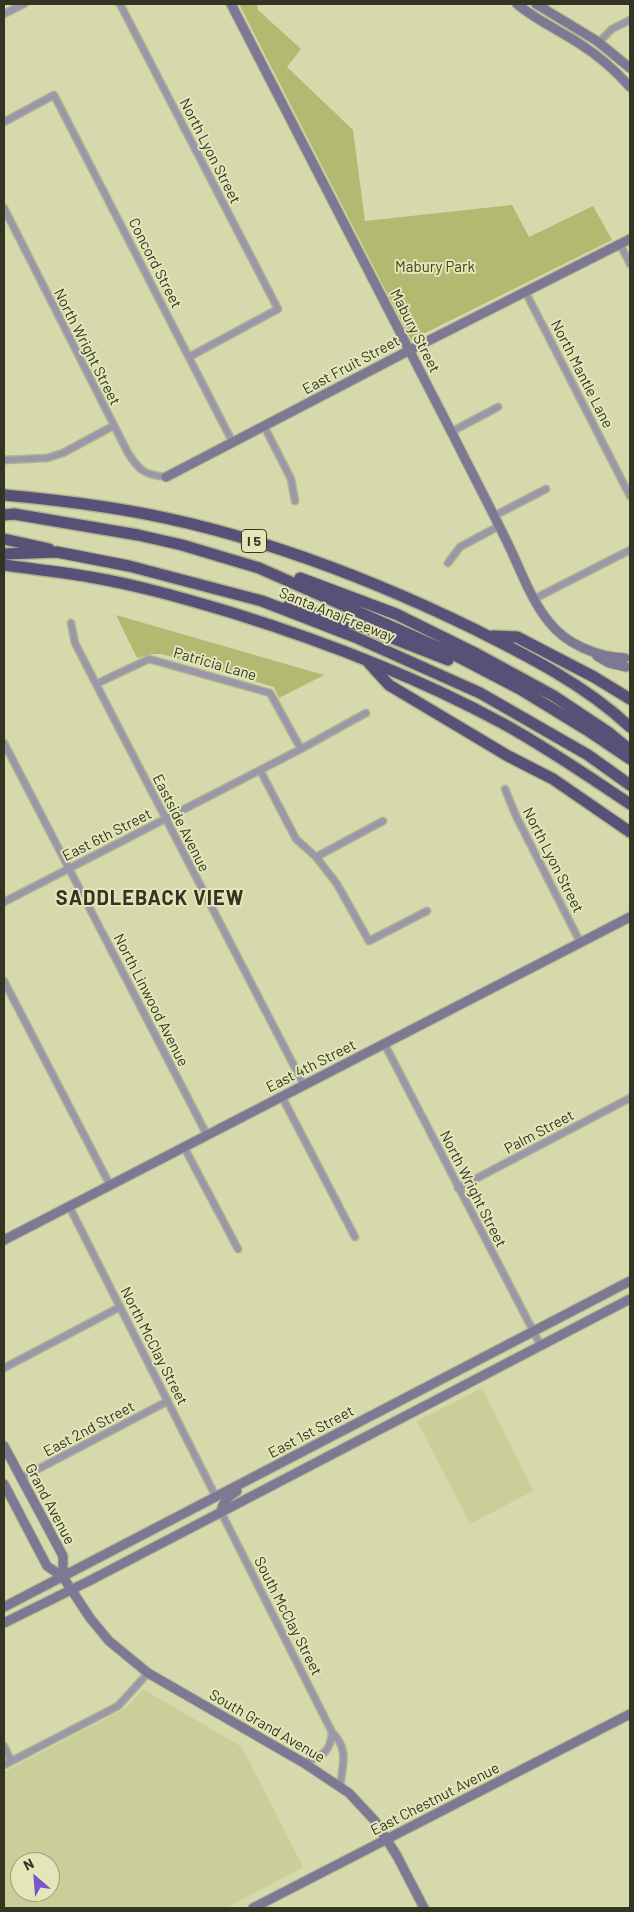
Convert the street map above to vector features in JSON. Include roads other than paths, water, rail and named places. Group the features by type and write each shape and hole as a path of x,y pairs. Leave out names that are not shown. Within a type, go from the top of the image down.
{"highway":[{"name":"I 5","path":"4,495 115,508 191,524 282,549 366,580 407,597 489,636 565,677 617,714 630,727"},
{"name":"I 5","path":"7,514 138,535 182,545 259,568"},
{"path":"4,538 58,552"},
{"name":"Santa Ana Freeway","path":"4,554 58,552 129,566 262,601 355,637 480,693 588,755 630,785"},
{"name":"Santa Ana Freeway","path":"4,566 90,577 144,588 280,628 365,659 442,692 503,724 576,767 630,804"},
{"path":"259,568 520,689 587,730 630,760"},
{"name":"Santa Ana Freeway","path":"259,568 292,575 396,614 477,654 554,696 608,732 630,750"},
{"path":"262,601 304,609 449,656 585,734 630,768"},
{"path":"489,636 517,637 594,677 630,699"},
{"path":"365,659 389,685 508,756 554,779 630,832"}],"main road":[{"name":"Mabury Street","path":"231,4 410,350 534,599 549,622 562,635 593,652 628,662"},
{"path":"517,4 530,15 579,43 610,66 630,87"},
{"path":"536,4 599,42 630,68"},
{"name":"East Fruit Street","path":"166,477 525,291 630,239"},
{"name":"East 4th Street","path":"4,1240 630,917"},
{"name":"East 1st Street","path":"4,1606 630,1281"},
{"name":"East 1st Street","path":"4,1623 630,1300"},
{"name":"Grand Avenue","path":"4,1446 63,1556 63,1577"},
{"path":"222,1512 222,1505 228,1497 277,1465"},
{"name":"Grand Avenue","path":"4,1486 46,1566 63,1577 71,1590"},
{"name":"South Grand Avenue","path":"71,1590 109,1641 148,1673 304,1763 340,1786 362,1805 375,1820 424,1908"},
{"name":"East Chestnut Avenue","path":"253,1908 630,1714"}],"street":[{"path":"4,14 24,4"},
{"name":"North Lyon Street","path":"120,4 278,309 189,357"},
{"path":"599,42 612,29 630,20"},
{"name":"Concord Street","path":"4,122 54,96 233,443"},
{"name":"North Wright Street","path":"4,208 128,453 141,471 152,476 166,477"},
{"path":"620,244 630,264"},
{"name":"North Mantle Lane","path":"525,291 630,496"},
{"path":"451,432 498,407"},
{"path":"4,460 47,458 63,452 113,426"},
{"path":"264,426 291,479 295,501"},
{"path":"494,516 546,489"},
{"path":"448,563 460,547 499,526"},
{"path":"534,599 630,550"},
{"name":"Eastside Avenue","path":"71,623 75,643 304,1085"},
{"name":"Patricia Lane","path":"96,684 149,659 270,693 301,749"},
{"path":"301,749 366,713"},
{"name":"North Linwood Avenue","path":"4,743 207,1135"},
{"name":"East 6th Street","path":"4,902 301,749"},
{"path":"260,770 296,839 316,857 337,884 369,941 427,910"},
{"name":"North Lyon Street","path":"505,789 516,816 580,942"},
{"path":"316,857 383,821"},
{"path":"4,981 110,1185"},
{"name":"North Wright Street","path":"384,1043 541,1346"},
{"path":"282,1097 355,1237"},
{"name":"Palm Street","path":"458,1188 630,1098"},
{"path":"184,1147 238,1249"},
{"name":"North McClay Street","path":"69,1206 216,1497"},
{"path":"4,1368 120,1307"},
{"name":"East 2nd Street","path":"21,1478 168,1401"},
{"name":"South McClay Street","path":"222,1512 332,1732 343,1747 344,1757 340,1786"},
{"path":"4,1765 118,1706 148,1673"},
{"path":"304,1763 319,1757 326,1751 331,1743 332,1732"},
{"path":"4,1746 11,1761"}],"district":[{"name":"SADDLEBACK VIEW","path":"150,898"}],"park label":[{"name":"Mabury Park","path":"435,267"}]}
